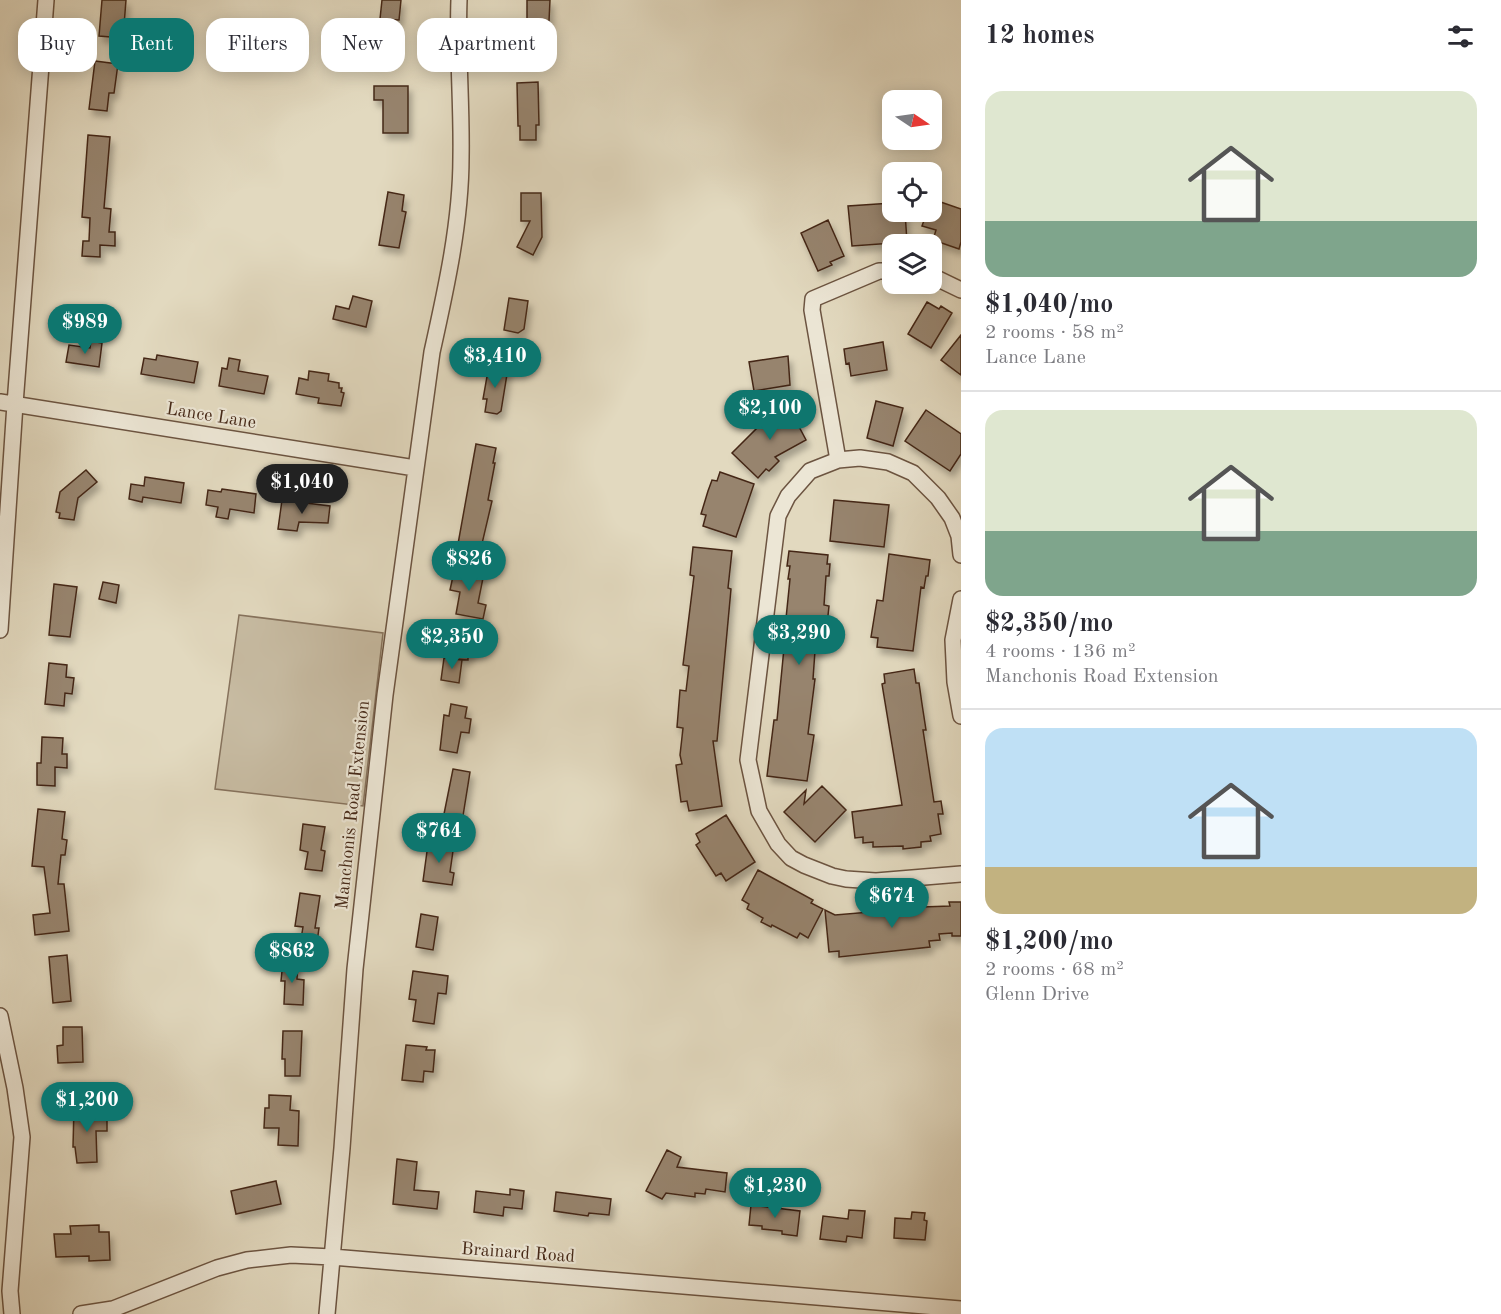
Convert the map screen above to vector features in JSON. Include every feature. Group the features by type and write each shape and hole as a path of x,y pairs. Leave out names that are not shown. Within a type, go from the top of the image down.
{"street":[{"path":"0,630 7,403 46,0"},
{"name":"Manchonis Road Extension","path":"327,1314 356,963 385,695 415,468 432,352 452,244 462,158 459,0"},
{"path":"838,460 812,310 813,299 882,271"},
{"path":"942,281 961,290"},
{"name":"Lance Lane","path":"7,403 415,468"},
{"path":"961,555 959,536 952,518 938,498 913,473 888,462 860,458 838,460 810,471 788,496 778,516 748,760 759,811 778,844 791,858 804,865 832,876 876,881 961,874"},
{"path":"961,599 953,640 955,681 961,716"},
{"path":"0,1016 15,1088 22,1137 10,1291 12,1314"},
{"name":"Brainard Road","path":"81,1314 114,1309 217,1268 247,1260 291,1255 961,1309"}],"shaded area":[{"path":"239,615 383,633 363,806 215,789"}],"building":[{"path":"102,0 126,0 125,18 109,18 109,37 99,36"},
{"path":"382,0 401,0 399,18 380,18"},
{"path":"527,0 550,0 549,18 527,18"},
{"path":"97,61 109,63 109,72 117,72 114,93 109,93 107,111 89,109"},
{"path":"538,82 539,125 536,125 536,140 520,140 517,83"},
{"path":"374,86 408,86 408,133 383,133 383,100 374,100"},
{"path":"88,135 110,137 104,208 111,209 109,232 115,232 115,246 100,245 100,257 82,256 83,241 89,241 90,218 82,217"},
{"path":"388,192 404,195 402,211 406,212 399,248 379,245"},
{"path":"521,193 541,193 542,237 533,255 517,247 530,221 521,221"},
{"path":"942,202 961,209 959,249 942,243 942,234 935,234 936,230 922,226 923,222 942,222"},
{"path":"882,204 882,222 906,222 906,234 882,234 882,244 852,246 848,206"},
{"path":"828,220 844,256 818,271 801,233"},
{"path":"353,296 372,301 366,327 333,319 336,306 349,309"},
{"path":"509,298 528,301 524,329 518,333 504,330"},
{"path":"927,302 939,309 941,306 952,313 931,348 908,334"},
{"path":"961,335 961,375 941,360"},
{"path":"91,341 102,343 99,367 66,362 69,345 90,348"},
{"path":"883,342 887,370 851,376 849,363 846,364 844,349"},
{"path":"157,355 198,362 194,383 141,374 144,358 156,360"},
{"path":"788,356 790,385 754,391 749,362"},
{"path":"229,358 240,360 238,371 268,376 264,394 219,386 222,368 227,369"},
{"path":"489,365 508,368 501,411 497,414 485,412 487,399 483,399"},
{"path":"309,371 329,374 328,381 339,383 339,388 342,388 341,392 344,393 341,406 318,403 319,398 296,394 299,378 308,380"},
{"path":"876,401 903,408 893,446 867,438"},
{"path":"787,404 806,440 775,457 779,461 769,471 766,469 758,478 732,453 764,421 762,417"},
{"path":"926,410 961,434 961,454 950,471 905,441"},
{"path":"476,444 496,448 488,500 492,501 481,548 458,544"},
{"path":"86,470 97,482 78,498 74,520 59,518 60,513 56,512 60,492"},
{"path":"720,472 754,484 736,537 703,526 706,515 701,514 708,491 712,480 717,481"},
{"path":"145,477 184,483 181,503 143,497 142,502 129,499 131,484 144,486"},
{"path":"222,489 256,494 254,513 230,509 228,519 216,517 218,507 206,505 208,490 221,492"},
{"path":"282,500 330,506 328,523 299,522 297,531 278,529"},
{"path":"834,500 889,505 884,547 830,541"},
{"path":"693,547 732,551 728,588 731,589 717,741 713,741 722,806 689,811 687,801 681,802 676,765 682,764 680,755 683,728 677,727 680,690 686,691 689,666 683,665 694,576 690,575"},
{"path":"789,551 828,555 827,564 830,564 829,576 826,576 824,605 829,606 825,643 820,642 819,652 815,651 813,679 815,679 808,734 814,735 807,781 767,776 774,720 777,720 790,579 788,579 790,566 787,566"},
{"path":"889,554 930,560 924,588 921,587 913,651 877,647 878,638 871,637 877,600 883,601"},
{"path":"455,567 484,573 478,603 486,605 483,619 456,614 460,592 450,590"},
{"path":"103,582 119,585 116,603 99,599"},
{"path":"54,584 77,587 70,637 49,635"},
{"path":"457,639 473,641 468,660 454,659"},
{"path":"444,658 462,660 459,683 441,680"},
{"path":"49,663 67,665 66,677 74,678 72,694 65,693 64,706 45,704"},
{"path":"914,669 916,683 919,683 926,730 923,730 934,802 941,801 943,814 938,814 941,834 930,836 931,841 921,842 921,847 903,849 903,846 873,847 873,842 863,843 863,837 855,838 852,812 902,805 882,684 885,683 884,674"},
{"path":"451,704 467,707 465,718 471,719 469,733 461,732 457,753 440,750 444,715 449,716"},
{"path":"42,737 63,738 62,754 67,754 67,768 55,767 55,786 37,785 37,763 41,763"},
{"path":"453,769 470,772 462,822 443,819"},
{"path":"822,786 846,810 815,842 784,812 806,790 804,804"},
{"path":"38,809 65,812 62,839 67,840 65,855 61,855 58,884 64,884 69,931 35,935 33,915 50,913 44,867 32,866"},
{"path":"726,815 755,862 726,881 721,873 716,876 696,845 700,842 696,834"},
{"path":"303,824 325,827 321,850 325,851 322,871 305,869 308,852 300,850"},
{"path":"440,842 454,844 450,872 454,873 452,885 423,881 428,844 440,845"},
{"path":"758,870 813,900 811,903 823,909 808,938 800,933 797,938 772,925 771,927 761,922 763,918 747,909 749,904 742,900"},
{"path":"300,893 320,896 315,928 319,928 317,942 301,939 303,927 295,926"},
{"path":"949,902 961,902 961,936 952,936 952,933 939,934 940,940 929,941 930,947 839,957 839,951 829,952 825,910 835,915 870,912 870,914 895,912 894,907 950,906"},
{"path":"421,914 438,917 433,950 416,947"},
{"path":"67,955 71,1001 53,1003 49,957"},
{"path":"283,961 298,962 297,979 304,980 303,1005 284,1004 285,981 281,981"},
{"path":"413,971 448,976 446,994 438,993 434,1024 413,1021 416,1000 409,999"},
{"path":"63,1027 82,1027 83,1062 58,1063 57,1046 63,1045"},
{"path":"283,1031 302,1031 300,1076 285,1076 285,1059 282,1059"},
{"path":"406,1045 435,1050 433,1072 424,1071 423,1082 402,1080"},
{"path":"269,1095 291,1096 290,1110 299,1111 298,1146 278,1145 279,1128 264,1128 265,1108 269,1108"},
{"path":"96,1106 96,1120 107,1119 107,1131 96,1131 97,1162 77,1163 75,1147 73,1147 74,1107"},
{"path":"667,1150 681,1157 677,1167 727,1173 725,1192 706,1189 705,1194 695,1193 695,1197 666,1193 662,1199 646,1191"},
{"path":"397,1159 417,1162 414,1190 439,1192 437,1209 393,1204"},
{"path":"276,1181 281,1204 236,1214 231,1191"},
{"path":"510,1189 524,1191 522,1209 504,1207 503,1216 474,1212 476,1191 510,1195"},
{"path":"556,1192 611,1199 609,1215 589,1213 588,1216 554,1211"},
{"path":"751,1205 800,1211 797,1236 782,1234 782,1231 762,1229 762,1226 749,1225"},
{"path":"849,1210 865,1211 862,1238 847,1236 846,1242 820,1239 823,1216 848,1219"},
{"path":"912,1212 925,1213 924,1220 927,1221 925,1240 894,1238 895,1218 911,1219"},
{"path":"99,1225 99,1232 109,1232 110,1260 89,1261 89,1256 56,1257 54,1234 71,1234 70,1226"}]}
